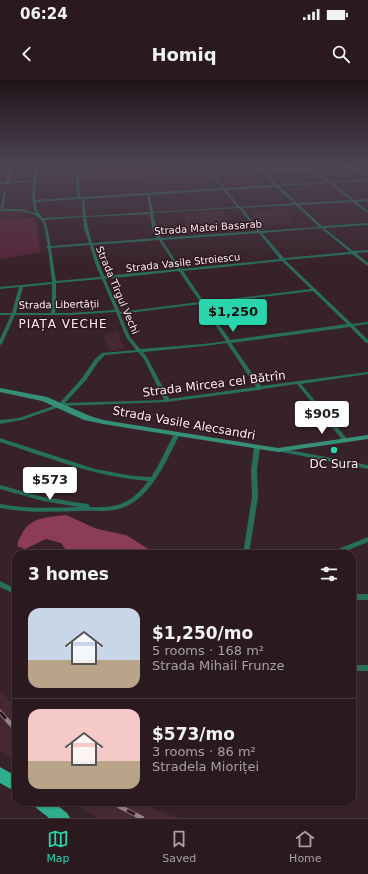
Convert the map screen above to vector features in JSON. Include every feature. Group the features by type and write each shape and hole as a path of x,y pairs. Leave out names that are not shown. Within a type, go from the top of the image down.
{"main road":[{"name":"Strada Vasile Alecsandri","path":"0,390 31,396 61,405 91,419 257,448 278,450"},
{"path":"278,450 368,437"},
{"path":"0,774 12,782"},
{"path":"46,806 62,818"}],"street":[{"path":"3,199 0,210 19,210 35,207"},
{"path":"37,215 34,201 71,199"},
{"name":"Strada Tîrgul Vechi","path":"81,199 90,244 131,342 140,350 146,359 167,401"},
{"path":"149,199 155,232 159,239 260,389"},
{"path":"233,199 283,260 368,342"},
{"path":"292,199 321,227 368,265"},
{"path":"351,200 368,212"},
{"path":"42,219 152,214 238,207 368,200"},
{"path":"19,210 37,215 45,224 56,302 54,314"},
{"name":"Strada Matei Basarab","path":"48,247 368,224"},
{"name":"Strada Vasile Stroiescu","path":"0,288 368,251"},
{"path":"0,344 14,314 21,286"},
{"name":"Strada Libertății","path":"0,314 119,312 203,304 314,290"},
{"path":"61,405 101,356 140,350 228,342 368,323"},
{"name":"Strada Mircea cel Bătrîn","path":"0,422 20,419 61,405 167,401 368,373"},
{"path":"298,383 346,441"},
{"path":"0,506 13,509 46,510 119,507 129,502 146,487 177,434"},
{"path":"0,440 106,472 129,477 152,479"},
{"path":"247,550 255,497 254,470 257,448"},
{"name":"Strada Vasile Alecsandri","path":"278,450 368,467"},
{"path":"0,487 43,499 100,508"},
{"path":"342,550 368,539"},
{"path":"0,584 12,590"},
{"path":"356,597 368,597"},
{"path":"356,668 368,668"}],"shaded area":[{"path":"221,210 233,226 216,227 218,233 190,235 182,213"},
{"path":"284,210 296,223 260,225 250,212"},
{"path":"0,211 29,213 20,218 0,220"},
{"path":"35,218 41,252 0,259 0,220"},
{"path":"118,332 125,349 109,351 103,334"},
{"path":"66,515 97,529 126,535 150,550 66,550 61,543 46,539 25,549 17,546 24,530 29,525 35,521 48,517"},
{"path":"0,690 12,704 12,759 0,751"},
{"path":"80,806 150,806 156,810 180,818 97,818"}],"railway":[{"path":"0,712 12,726"},
{"path":"119,806 142,818"}],"place":[{"name":"DC Sura","path":"334,450"}],"district":[{"name":"PIAȚA VECHE","path":"63,324"}]}
